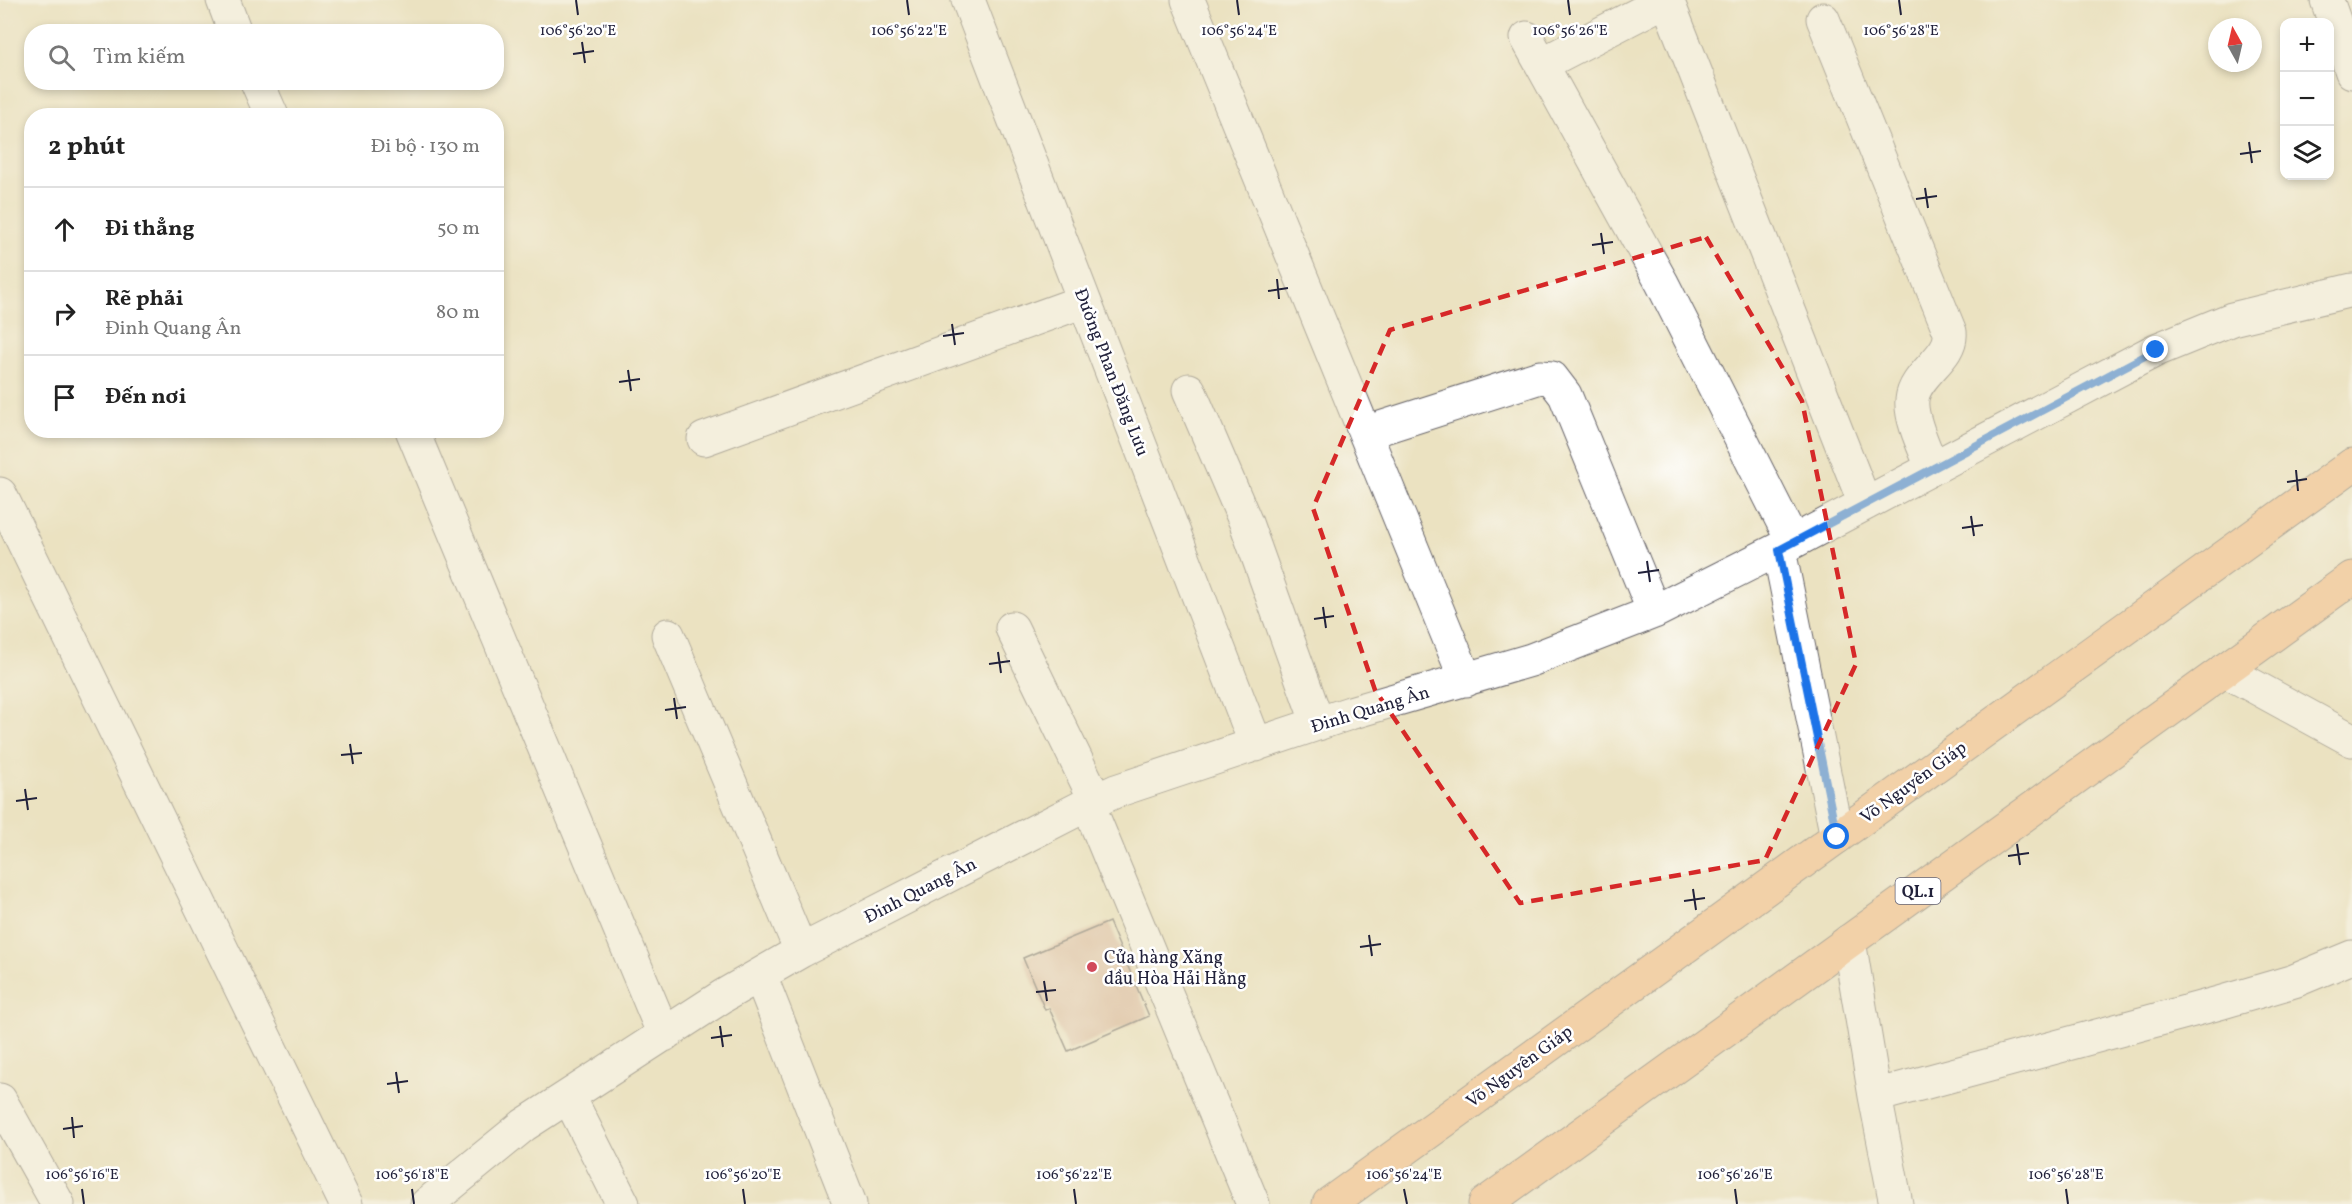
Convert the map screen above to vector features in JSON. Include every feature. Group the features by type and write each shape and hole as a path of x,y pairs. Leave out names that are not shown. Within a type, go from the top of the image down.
{"highway":[{"name":"Võ Nguyên Giáp","path":"1329,1204 2352,465"},
{"name":"QL.1","path":"1485,1204 2352,578"}],"street":[{"path":"223,0 232,24"},
{"name":"Đường Phan Đăng Lưu","path":"968,0 1256,745"},
{"path":"1188,0 1466,680"},
{"path":"1837,837 1786,546 1662,283 1534,51 1666,0 1865,504"},
{"path":"2328,0 2352,72"},
{"path":"1823,19 1950,332 1948,344 1920,380 1912,398 1912,412 1932,467"},
{"path":"261,90 269,108"},
{"name":"Đinh Quang Ân","path":"427,1204 524,1125 760,975 801,951 1092,803 1116,792 1318,724 1531,660 1654,612 1786,546 2156,350 2232,319 2352,290"},
{"path":"704,439 1084,301"},
{"path":"1365,433 1540,376 1552,378 1565,395 1654,612"},
{"path":"1189,390 1246,523 1318,724"},
{"path":"415,438 664,1035"},
{"path":"0,494 346,1204"},
{"path":"1012,628 1092,803 1253,1204"},
{"path":"668,635 801,951"},
{"path":"2224,670 2352,740"},
{"path":"1849,941 1896,1204"},
{"path":"1875,1096 2219,1003 2294,981 2352,957"},
{"path":"760,975 850,1204"},
{"path":"569,1097 623,1204"},
{"path":"0,1100 58,1204"}],"highlighted area":[{"path":"1706,237 1802,401 1856,664 1765,860 1520,903 1375,690 1313,508 1390,330"}],"building":[{"path":"1109,922 1149,1016 1068,1051 1049,1008 1045,1010 1023,958"}],"place":[{"name":"Cửa hàng Xăng dầu Hòa Hải Hằng","path":"1092,967"}],"route":[{"path":"1837,837 1779,550 2156,350"}]}
